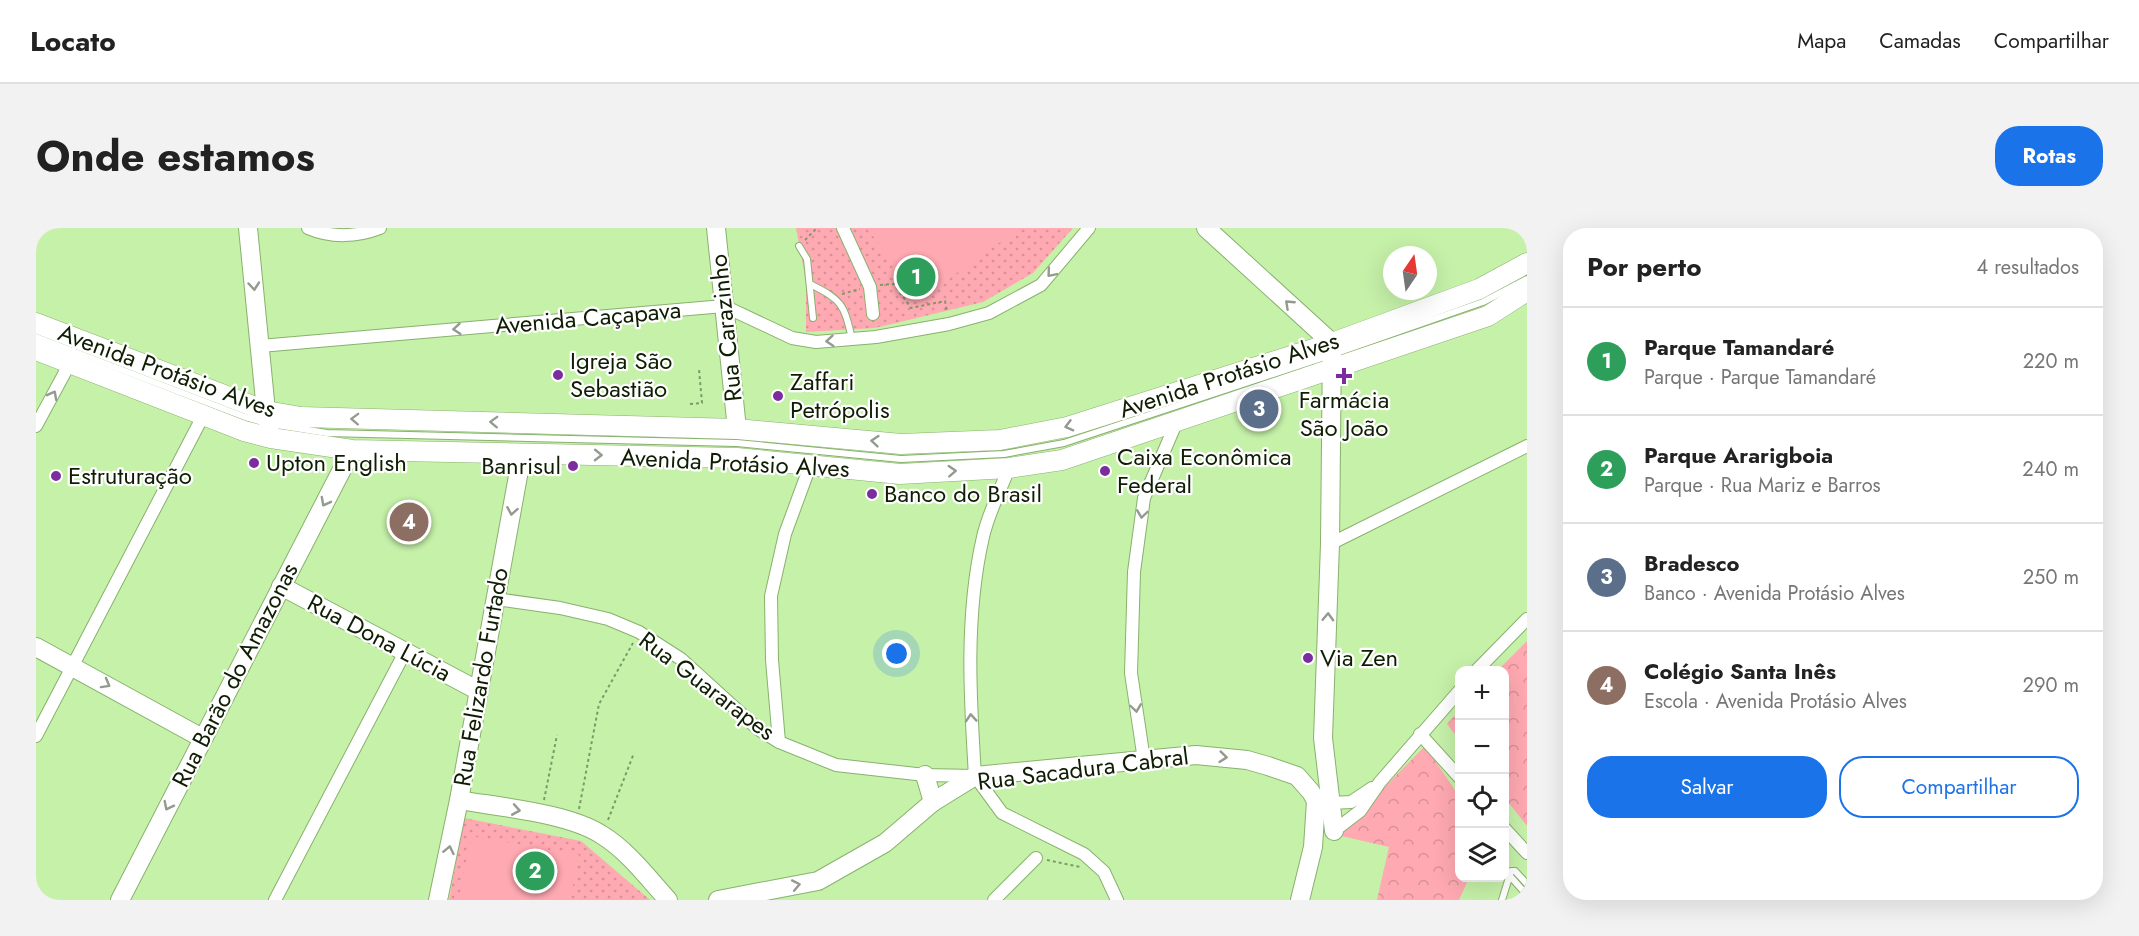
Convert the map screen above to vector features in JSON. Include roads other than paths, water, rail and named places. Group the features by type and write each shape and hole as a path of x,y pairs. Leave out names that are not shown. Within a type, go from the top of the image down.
{"main road":[{"name":"Avenida Protásio Alves","path":"36,323 269,424 352,450 737,458 900,474 1009,468 1062,460 1177,421 1332,358 1479,289 1527,263"},
{"name":"Avenida Protásio Alves","path":"36,350 244,431 301,417 737,429 901,444 1000,440 1067,427 1488,316 1527,291"}],"street":[{"path":"248,228 269,424"},
{"path":"308,228 322,234 363,235 380,228"},
{"name":"Rua Carazinho","path":"716,228 737,429"},
{"path":"843,228 870,286 873,314"},
{"path":"724,306 792,338 816,342 852,339 949,324 989,313 1041,285 1089,228"},
{"path":"1208,228 1332,358 1330,544 1322,824 1334,831"},
{"name":"Avenida Caçapava","path":"260,346 724,306"},
{"path":"36,426 70,363"},
{"path":"36,736 203,416"},
{"path":"1144,760 1131,673 1134,572 1144,498 1177,421"},
{"path":"1330,544 1527,446"},
{"name":"Rua Barão do Amazonas","path":"120,900 352,450"},
{"name":"Rua Felizardo Furtado","path":"438,900 459,800 477,690 522,454"},
{"path":"779,741 771,660 771,596 785,534 810,466"},
{"path":"1009,468 983,536 971,619 970,701 975,776 1002,813 1084,854 1104,872 1117,900"},
{"name":"Rua Dona Lúcia","path":"281,586 477,690"},
{"name":"Rua Guararapes","path":"496,599 560,608 599,617 639,632 681,660 758,729 779,741 836,765 925,775 975,776"},
{"path":"1481,666 1527,619"},
{"path":"36,647 202,738"},
{"path":"275,900 405,652"},
{"path":"1313,847 1360,811 1380,782 1455,696"},
{"path":"1420,734 1456,774"},
{"path":"1323,738 1317,762 1312,768 1297,776 1323,808"},
{"name":"Rua Sacadura Cabral","path":"718,900 818,881 885,843 933,802 975,776 1196,755 1247,760 1297,776"},
{"path":"925,775 933,802"},
{"path":"1323,808 1351,802 1380,782"},
{"path":"459,800 577,822 602,835 623,852 668,900"},
{"path":"1300,900 1323,808"},
{"path":"1509,833 1527,853"},
{"path":"994,900 1036,858"}],"lane":[{"path":"799,246 807,259 813,318"},
{"path":"36,337 245,417 269,424 327,434 737,443 901,459 1004,454 1064,443 1332,358 1360,345 1483,302 1527,279"},
{"path":"810,284 835,297 846,312 852,339"},
{"path":"1332,358 1360,345"},
{"path":"1332,358 1360,345"},
{"path":"414,420 458,437"},
{"path":"673,442 737,429"},
{"path":"413,451 458,437"},
{"path":"673,442 737,458"},
{"path":"1527,884 1511,871 1509,875 1527,895"},
{"path":"1502,900 1507,882"}],"place":[{"name":"Parque Tamandaré","path":"916,277"},
{"name":"Igreja São Sebastião","path":"558,375"},
{"name":"Farmácia São João","path":"1344,376"},
{"name":"Zaffari Petrópolis","path":"778,396"},
{"name":"Bradesco","path":"1259,409"},
{"name":"Upton English","path":"254,463"},
{"name":"Banrisul","path":"573,466"},
{"name":"Caixa Econômica Federal","path":"1105,471"},
{"name":"Estruturação","path":"56,476"},
{"name":"Banco do Brasil","path":"872,494"},
{"name":"Colégio Santa Inês","path":"409,522"},
{"name":"Via Zen","path":"1308,658"},
{"name":"Parque Ararigboia","path":"535,871"}]}
